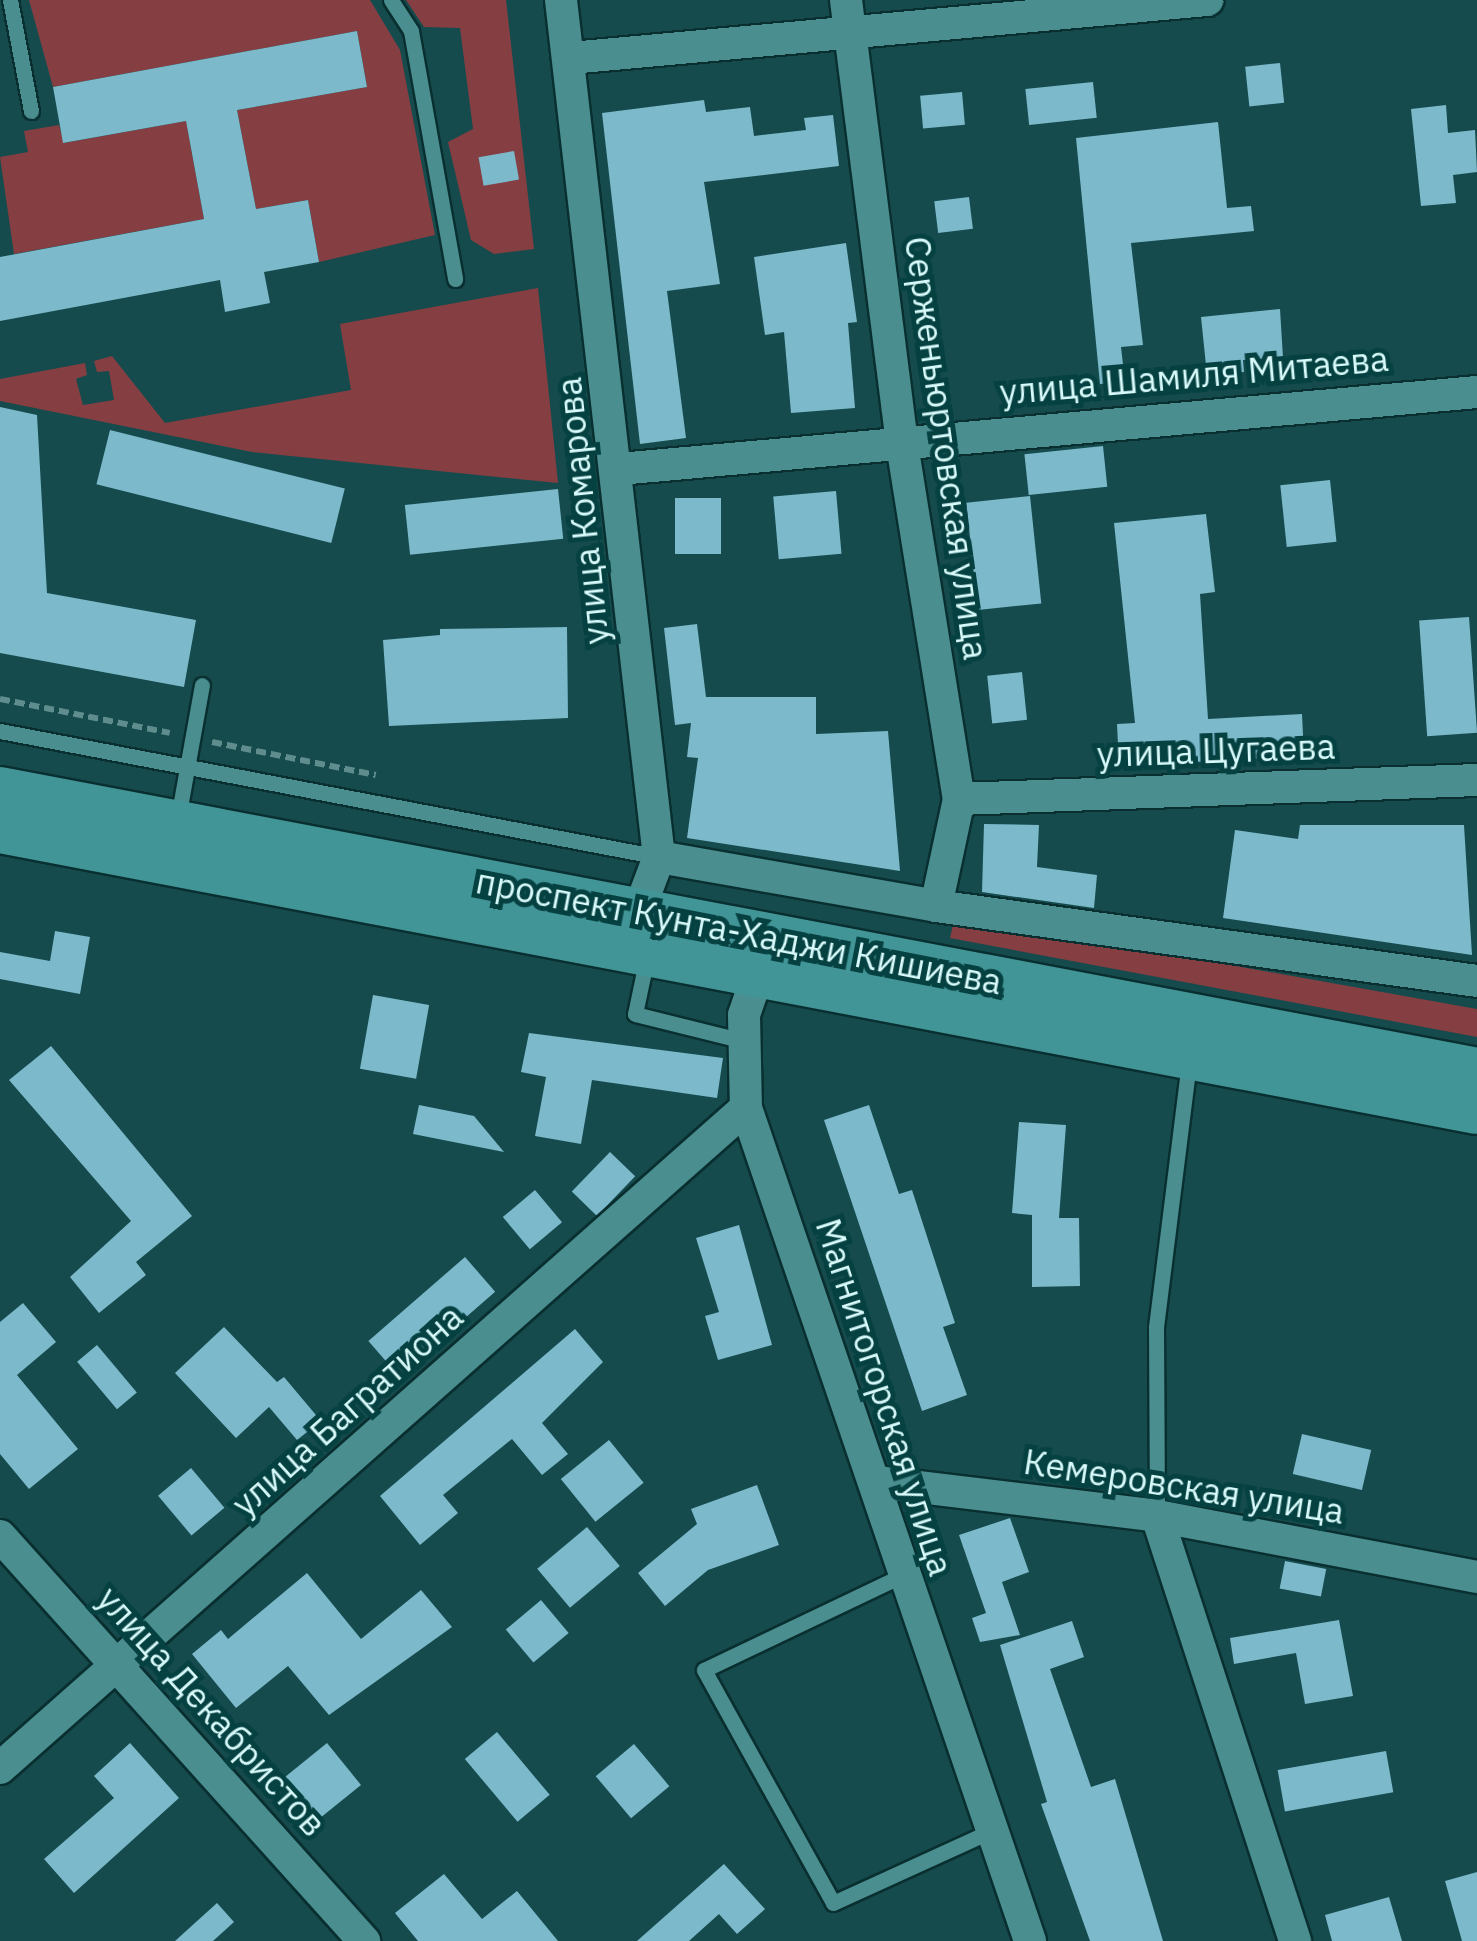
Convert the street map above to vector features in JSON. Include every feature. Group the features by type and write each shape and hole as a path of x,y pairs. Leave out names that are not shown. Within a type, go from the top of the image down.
{"main road":[{"name":"проспект Кунта-Хаджи Кишиева","path":"0,792 177,825 643,933 758,974 1477,1109"},
{"name":"проспект Кунта-Хаджи Кишиева","path":"0,828 542,933 643,933 863,952 1477,1072"}],"street":[{"name":"улица Комарова","path":"560,0 619,469 659,857 643,933"},
{"path":"570,58 848,14 1207,0"},
{"name":"Серженьюртовская улица","path":"848,14 901,438 958,799 936,906"},
{"name":"улица Шамиля Митаева","path":"619,469 901,438 1477,392"},
{"name":"улица Цугаева","path":"958,799 1477,780"},
{"path":"659,857 936,906 1477,981"},
{"path":"758,974 863,952"},
{"name":"Магнитогорская улица","path":"758,974 744,1041 746,1108 878,1482 901,1576 1030,1941"},
{"name":"улица Багратиона","path":"0,1768 119,1668 746,1108"},
{"name":"Кемеровская улица","path":"878,1482 1157,1516 1477,1576"},
{"path":"1157,1516 1296,1941"},
{"name":"улица Декабристов","path":"0,1536 364,1941"}],"lane":[{"path":"10,0 31,111"},
{"path":"391,0 412,31 455,279"},
{"path":"177,825 202,684"},
{"path":"0,730 659,857"},
{"path":"643,933 635,1014 744,1041"},
{"path":"1157,1516 1156,1327 1190,1054"},
{"path":"901,1576 704,1670 833,1904 991,1831"}],"shaded area":[{"path":"29,0 370,0 400,50 435,235 319,262 308,200 256,209 237,110 367,87 357,31 53,87"},
{"path":"406,0 506,0 534,249 494,254 471,240 448,142 473,129 460,28 424,27"},
{"path":"186,121 204,219 14,254 0,157 28,152 24,131 59,125 64,143"},
{"path":"538,288 558,483 252,452 0,401 0,379 85,363 87,375 76,379 83,405 114,400 109,371 97,372 94,361 112,356 165,423 351,390 340,324"},
{"path":"955,916 1477,1009 1477,1037 950,938"}],"building":[{"path":"357,31 367,87 237,110 256,209 308,200 319,262 264,272 270,303 225,312 220,280 0,321 0,257 204,219 186,121 63,143 53,87"},
{"path":"1280,63 1284,103 1249,106 1245,67"},
{"path":"1093,82 1097,118 1029,125 1025,89"},
{"path":"962,92 965,125 923,129 920,96"},
{"path":"704,100 706,112 750,107 754,136 806,130 804,118 833,115 839,166 704,182 720,284 667,291 686,438 640,444 602,113"},
{"path":"1446,105 1448,133 1475,130 1477,172 1453,175 1456,203 1421,206 1411,109"},
{"path":"1218,122 1227,208 1251,206 1254,231 1131,243 1143,345 1121,347 1125,382 1100,384 1076,138"},
{"path":"514,151 519,180 484,186 479,157"},
{"path":"969,197 973,229 938,233 934,201"},
{"path":"846,243 857,322 848,323 855,408 791,413 784,332 765,335 754,257"},
{"path":"1280,309 1283,358 1243,360 1244,372 1207,375 1201,317"},
{"path":"0,407 37,415 47,593 196,620 184,687 0,653"},
{"path":"110,430 345,489 331,543 96,484"},
{"path":"1103,446 1107,487 1029,495 1024,454"},
{"path":"1330,480 1336,542 1287,547 1280,485"},
{"path":"558,489 563,539 410,555 405,505"},
{"path":"836,491 841,554 779,559 773,496"},
{"path":"1030,496 1041,603 978,610 966,503"},
{"path":"675,498 721,498 721,554 675,554"},
{"path":"1206,514 1215,592 1200,594 1208,719 1302,714 1304,756 1119,766 1117,724 1135,723 1114,523"},
{"path":"1469,617 1477,733 1427,736 1419,620"},
{"path":"697,624 706,697 816,697 816,734 888,731 900,871 687,838 698,758 687,757 691,723 675,725 664,628"},
{"path":"567,627 568,718 389,726 383,640 440,635 440,629"},
{"path":"1022,672 1027,720 992,723 987,676"},
{"path":"984,824 1039,825 1037,867 1097,875 1094,908 982,892"},
{"path":"1300,825 1464,825 1472,955 1223,918 1235,830 1298,839"},
{"path":"55,931 90,937 80,994 0,979 0,952 50,961"},
{"path":"373,995 429,1005 416,1079 360,1069"},
{"path":"529,1033 723,1058 717,1098 592,1080 581,1144 535,1136 546,1077 521,1072"},
{"path":"51,1046 192,1216 136,1262 146,1275 99,1313 70,1277 131,1221 9,1080"},
{"path":"419,1105 474,1116 504,1152 413,1134"},
{"path":"869,1105 899,1194 912,1190 955,1323 943,1327 967,1395 922,1411 824,1120"},
{"path":"1019,1122 1066,1125 1059,1218 1079,1218 1080,1286 1032,1287 1032,1215 1012,1213"},
{"path":"610,1152 635,1176 597,1216 572,1192"},
{"path":"535,1190 562,1222 530,1249 503,1217"},
{"path":"739,1225 772,1345 718,1360 705,1316 719,1312 696,1238"},
{"path":"465,1257 495,1292 399,1376 368,1341"},
{"path":"23,1303 56,1342 17,1375 78,1449 29,1489 0,1454 0,1322"},
{"path":"224,1327 277,1382 284,1377 321,1421 297,1440 269,1407 236,1438 175,1373"},
{"path":"575,1329 603,1362 542,1423 568,1454 542,1475 512,1439 443,1495 458,1513 420,1545 380,1496"},
{"path":"97,1345 137,1392 117,1409 77,1362"},
{"path":"1302,1434 1371,1450 1362,1490 1293,1474"},
{"path":"609,1440 644,1483 595,1522 561,1479"},
{"path":"191,1468 224,1508 191,1535 158,1496"},
{"path":"757,1485 779,1545 708,1570 665,1606 638,1573 697,1524 691,1509"},
{"path":"1010,1518 1029,1572 1002,1582 1020,1635 980,1642 972,1618 986,1613 959,1535"},
{"path":"587,1527 620,1566 570,1608 537,1569"},
{"path":"1285,1561 1326,1569 1321,1596 1280,1588"},
{"path":"307,1573 361,1639 421,1590 452,1627 329,1715 288,1666 236,1708 192,1654 221,1630 228,1639"},
{"path":"541,1600 569,1633 533,1663 506,1630"},
{"path":"1339,1620 1353,1696 1305,1704 1296,1653 1234,1664 1230,1638"},
{"path":"1072,1621 1084,1657 1050,1669 1091,1787 1115,1779 1163,1941 1090,1941 1041,1804 1047,1802 1000,1645"},
{"path":"497,1732 550,1795 518,1822 465,1759"},
{"path":"130,1743 179,1798 74,1893 44,1859 114,1798 94,1776"},
{"path":"327,1743 361,1785 314,1823 280,1781"},
{"path":"634,1744 669,1786 631,1818 596,1776"},
{"path":"1386,1751 1393,1792 1285,1811 1278,1770"},
{"path":"724,1864 765,1909 737,1934 719,1914 689,1941 637,1941"},
{"path":"1477,1872 1477,1941 1462,1941 1445,1881"},
{"path":"444,1874 482,1919 517,1891 558,1941 418,1941 395,1913"},
{"path":"1389,1897 1402,1941 1332,1941 1325,1915"},
{"path":"217,1903 234,1922 213,1941 175,1941"}]}
